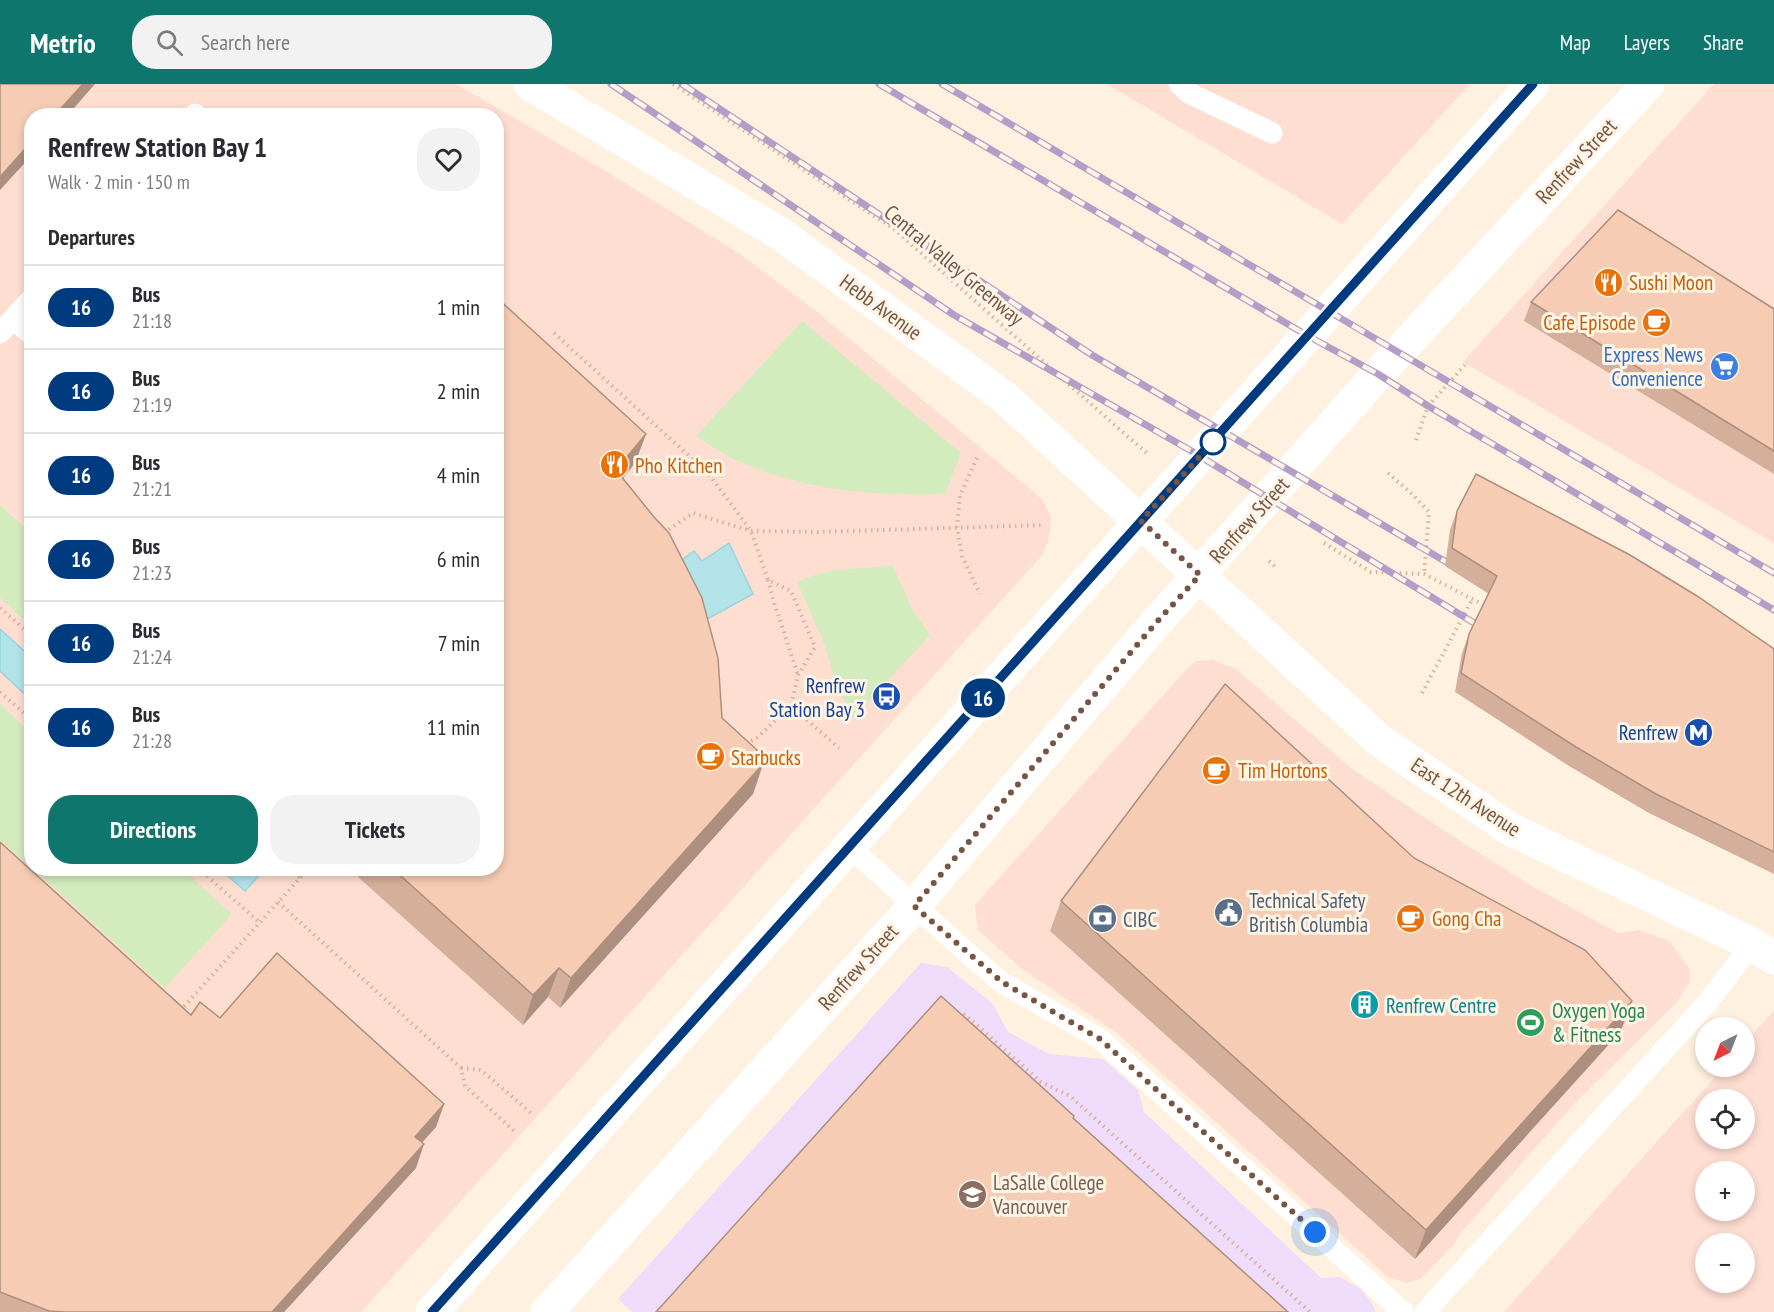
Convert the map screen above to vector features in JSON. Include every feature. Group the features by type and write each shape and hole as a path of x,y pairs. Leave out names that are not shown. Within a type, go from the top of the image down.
{"street":[{"name":"Hebb Avenue","path":"530,84 782,235 1005,397 1200,575"},
{"path":"432,1312 1533,84"},
{"name":"Renfrew Street","path":"547,1312 914,906 1147,632 1378,374 1648,84"},
{"name":"East 12th Avenue","path":"1200,575 1380,741 1510,829 1763,951"}],"lane":[{"path":"1179,84 1189,93 1272,133"},
{"path":"24,307 6,326 24,332"},
{"path":"850,847 1002,982 1100,1039 1403,1312"},
{"path":"1425,1312 1708,1002 1763,951"}],"path":[{"name":"Central Valley Greenway","path":"673,84 894,229 1142,447"},
{"path":"554,333 708,473 751,531 798,675"},
{"path":"1416,440 1428,406 1465,365"},
{"path":"977,458 960,495 957,527 962,556 981,594"},
{"path":"1388,473 1429,512 1424,574"},
{"path":"663,533 693,513 751,531 818,532 1044,525"},
{"path":"1323,543 1371,572 1424,574 1484,605"},
{"path":"740,747 758,737 791,706 798,675 815,647 791,591 768,580"},
{"path":"1422,693 1473,598"},
{"path":"0,608 24,629"},
{"path":"0,692 24,713"},
{"path":"791,706 839,748"},
{"path":"207,876 260,923"},
{"path":"179,1012 300,878"},
{"path":"278,903 461,1068 465,1086 514,1131"},
{"path":"957,1020 963,1013 1041,1082 1070,1096 1310,1312"},
{"path":"461,1068 481,1070 531,1113"}],"shaded area":[{"path":"0,84 456,84 497,108 24,108 24,876 504,876 504,112 604,170 740,254 816,311 1042,499 1051,517 1048,542 1042,555 361,1312 0,1312"},
{"path":"1107,84 1470,84 1342,224"},
{"path":"1714,84 1774,84 1774,543 1463,362"},
{"name":"Renfrew Centre","path":"1213,660 1236,669 1351,768 1457,839 1530,885 1618,933 1639,930 1669,941 1689,968 1690,981 1676,1003 1572,1106 1459,1235 1455,1243 1422,1278 1407,1283 1388,1277 1117,1033 1023,970 978,930 975,905 1183,673 1196,661"},
{"name":"LaSalle College Vancouver","path":"921,963 947,967 993,1004 1008,1032 1049,1054 1103,1059 1138,1090 1144,1112 1321,1278 1340,1277 1361,1289 1376,1312 632,1312 618,1299"},
{"path":"1774,1010 1774,1312 1504,1312 1695,1099 1695,1149 1755,1149 1755,1089 1704,1089 1715,1077 1755,1077 1755,1032"}],"green space":[{"path":"802,321 961,453 945,494 864,492 787,479 736,460 696,436"},
{"path":"0,505 24,527 24,620 0,598"},
{"path":"893,566 912,609 930,635 853,718 837,685 824,643 797,582 832,571"},
{"path":"0,704 24,726 24,861 0,840"},
{"path":"41,876 190,876 232,914 165,988"}],"water":[{"path":"729,543 753,594 691,628 673,566 694,551 702,561"},
{"path":"0,629 24,651 24,693 0,671"},
{"path":"228,876 259,876 245,891"}],"building":[{"path":"0,84 83,84 61,108 24,108 24,150 0,177"},
{"path":"1618,210 1774,309 1774,451 1531,302"},
{"path":"504,304 646,434 616,470 669,533 702,598 718,658 722,718 757,750 753,755 763,764 571,978 559,968 533,995 401,876 504,876"},
{"path":"1476,474 1630,555 1697,596 1774,649 1774,852 1656,794 1576,747 1461,673 1469,634 1497,576 1452,548 1457,511"},
{"name":"Renfrew Centre","path":"1225,684 1414,858 1585,950 1632,1001 1426,1230 1061,901"},
{"path":"0,842 24,864 24,876 38,876 191,1015 200,1002 220,1018 277,953 444,1104 415,1137 424,1144 272,1312 49,1311 0,1292"},
{"name":"LaSalle College Vancouver","path":"941,996 1074,1116 1073,1118 1288,1312 656,1312"}],"railway":[{"path":"611,84 954,315 1188,449 1489,632"},
{"path":"682,84 1092,355 1460,570"},
{"path":"879,84 1308,336 1378,374 1428,406 1774,610"},
{"path":"942,84 1774,573"}],"bus line":[{"name":"16","path":"432,1312 1533,84"}],"place":[{"name":"Sushi Moon","path":"1608,282"},
{"name":"Cafe Episode","path":"1657,322"},
{"name":"Express News Convenience","path":"1724,366"},
{"name":"Pho Kitchen","path":"614,465"},
{"name":"Renfrew Station Bay 3","path":"886,697"},
{"name":"Renfrew","path":"1699,732"},
{"name":"Starbucks","path":"710,757"},
{"name":"Tim Hortons","path":"1217,770"},
{"name":"Technical Safety British Columbia","path":"1228,912"},
{"name":"Gong Cha","path":"1411,918"},
{"name":"CIBC","path":"1102,919"},
{"name":"Renfrew Centre","path":"1365,1005"},
{"name":"Oxygen Yoga & Fitness","path":"1531,1022"},
{"name":"LaSalle College Vancouver","path":"972,1194"}],"route":[{"path":"1213,442 1141,521 1200,575 1155,624 914,906 1002,982 1100,1039 1315,1232"}]}
